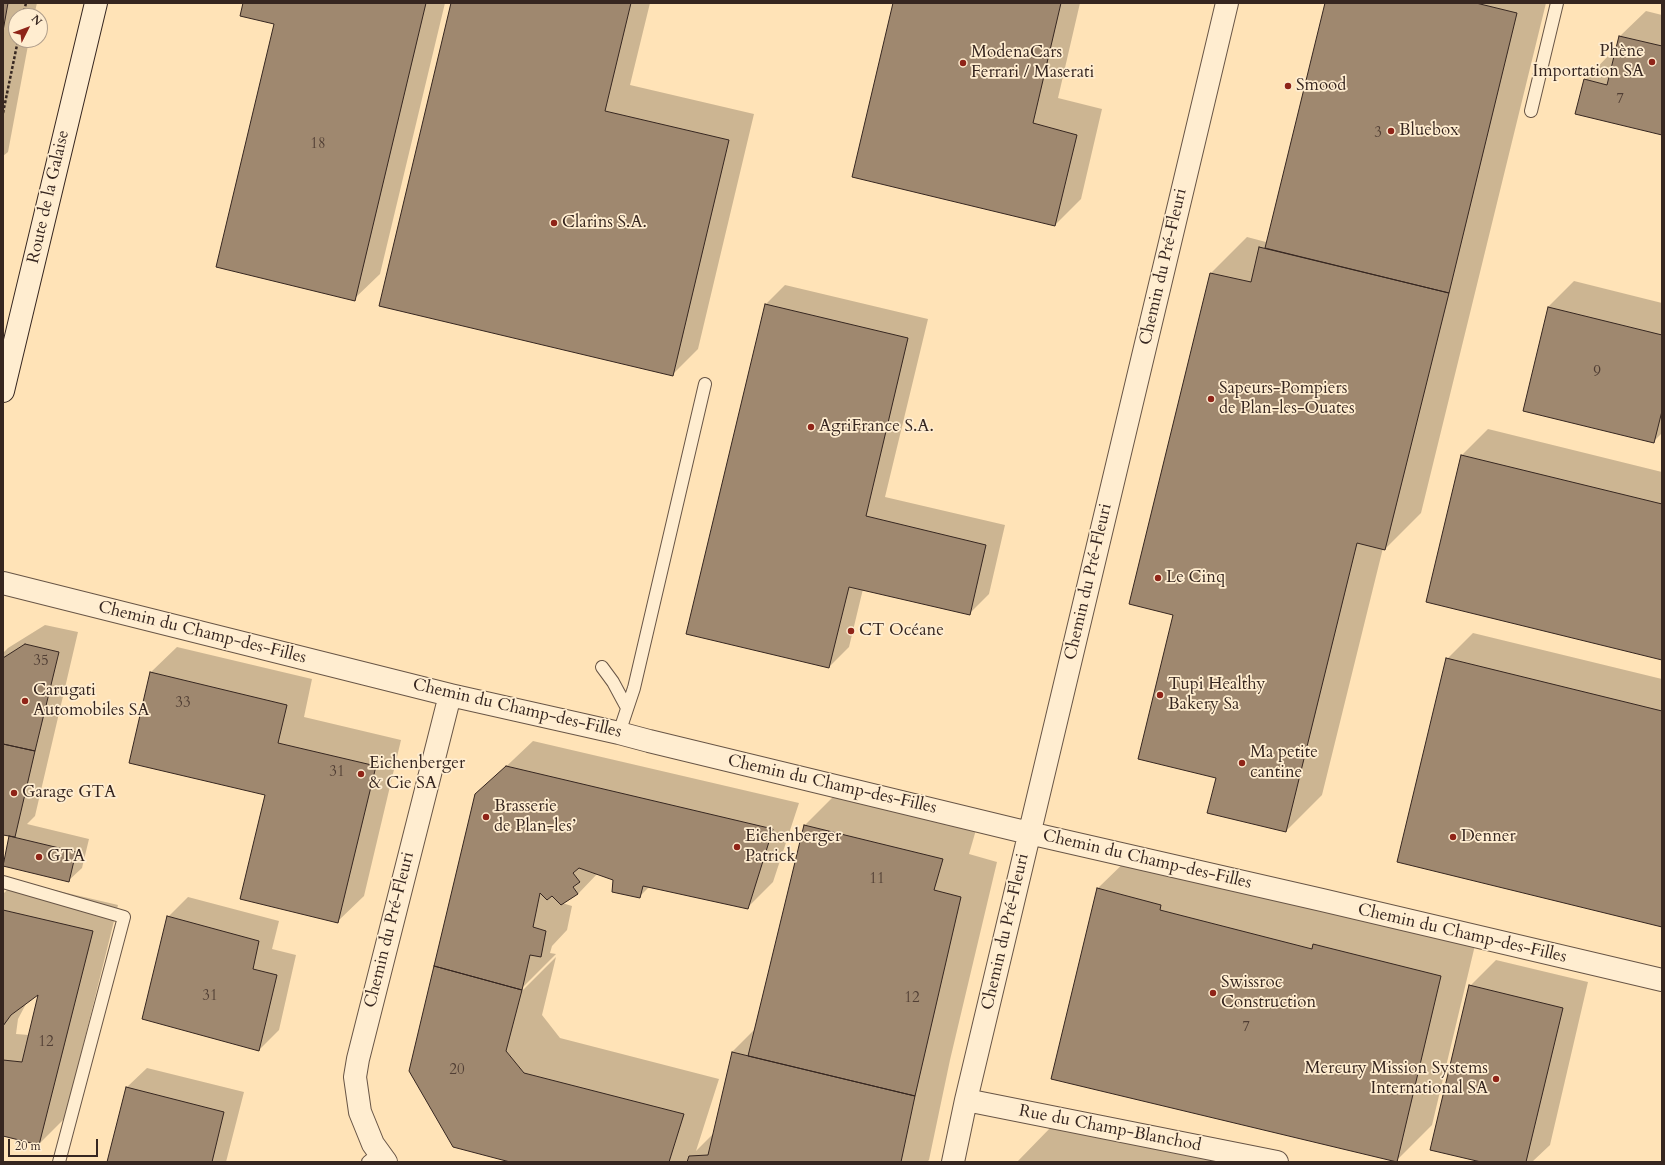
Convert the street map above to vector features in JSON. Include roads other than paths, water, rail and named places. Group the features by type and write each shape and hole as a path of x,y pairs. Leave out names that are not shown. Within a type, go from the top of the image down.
{"street":[{"name":"Route de la Galaise","path":"3,392 96,3"},
{"name":"Chemin du Pré-Fleuri","path":"953,1162 966,1100 1029,833 1228,3"},
{"name":"Chemin du Champ-des-Filles","path":"3,583 450,695 619,732 649,742 1029,833 1662,980"},
{"name":"Chemin du Pré-Fleuri","path":"378,1159 360,1112 356,1078 358,1059 450,695"},
{"name":"Rue du Champ-Blanchod","path":"966,1100 1277,1162"}],"lane":[{"path":"1531,110 1557,3"},
{"path":"619,732 634,688 704,384"},
{"path":"602,667 613,682 627,708"},
{"path":"3,882 124,917 59,1162"}],"place":[{"name":"Phène Importation SA","path":"1652,62"},
{"name":"ModenaCars Ferrari / Maserati","path":"963,63"},
{"name":"Smood","path":"1288,86"},
{"name":"Bluebox","path":"1391,131"},
{"name":"Clarins S.A.","path":"554,223"},
{"name":"Sapeurs-Pompiers de Plan-les-Ouates","path":"1211,399"},
{"name":"AgriFrance S.A.","path":"811,427"},
{"name":"Le Cinq","path":"1158,578"},
{"name":"CT Océane","path":"851,631"},
{"name":"Tupi Healthy Bakery Sa","path":"1160,695"},
{"name":"Carugati Automobiles SA","path":"25,701"},
{"name":"Ma petite cantine","path":"1242,763"},
{"name":"Eichenberger & Cie SA","path":"361,774"},
{"name":"Garage GTA","path":"14,793"},
{"name":"Brasserie de Plan-les’","path":"486,817"},
{"name":"Denner","path":"1453,837"},
{"name":"Eichenberger Patrick","path":"737,847"},
{"name":"GTA","path":"39,857"},
{"name":"Swissroc Construction","path":"1213,993"},
{"name":"Mercury Mission Systems International SA","path":"1496,1079"}]}
